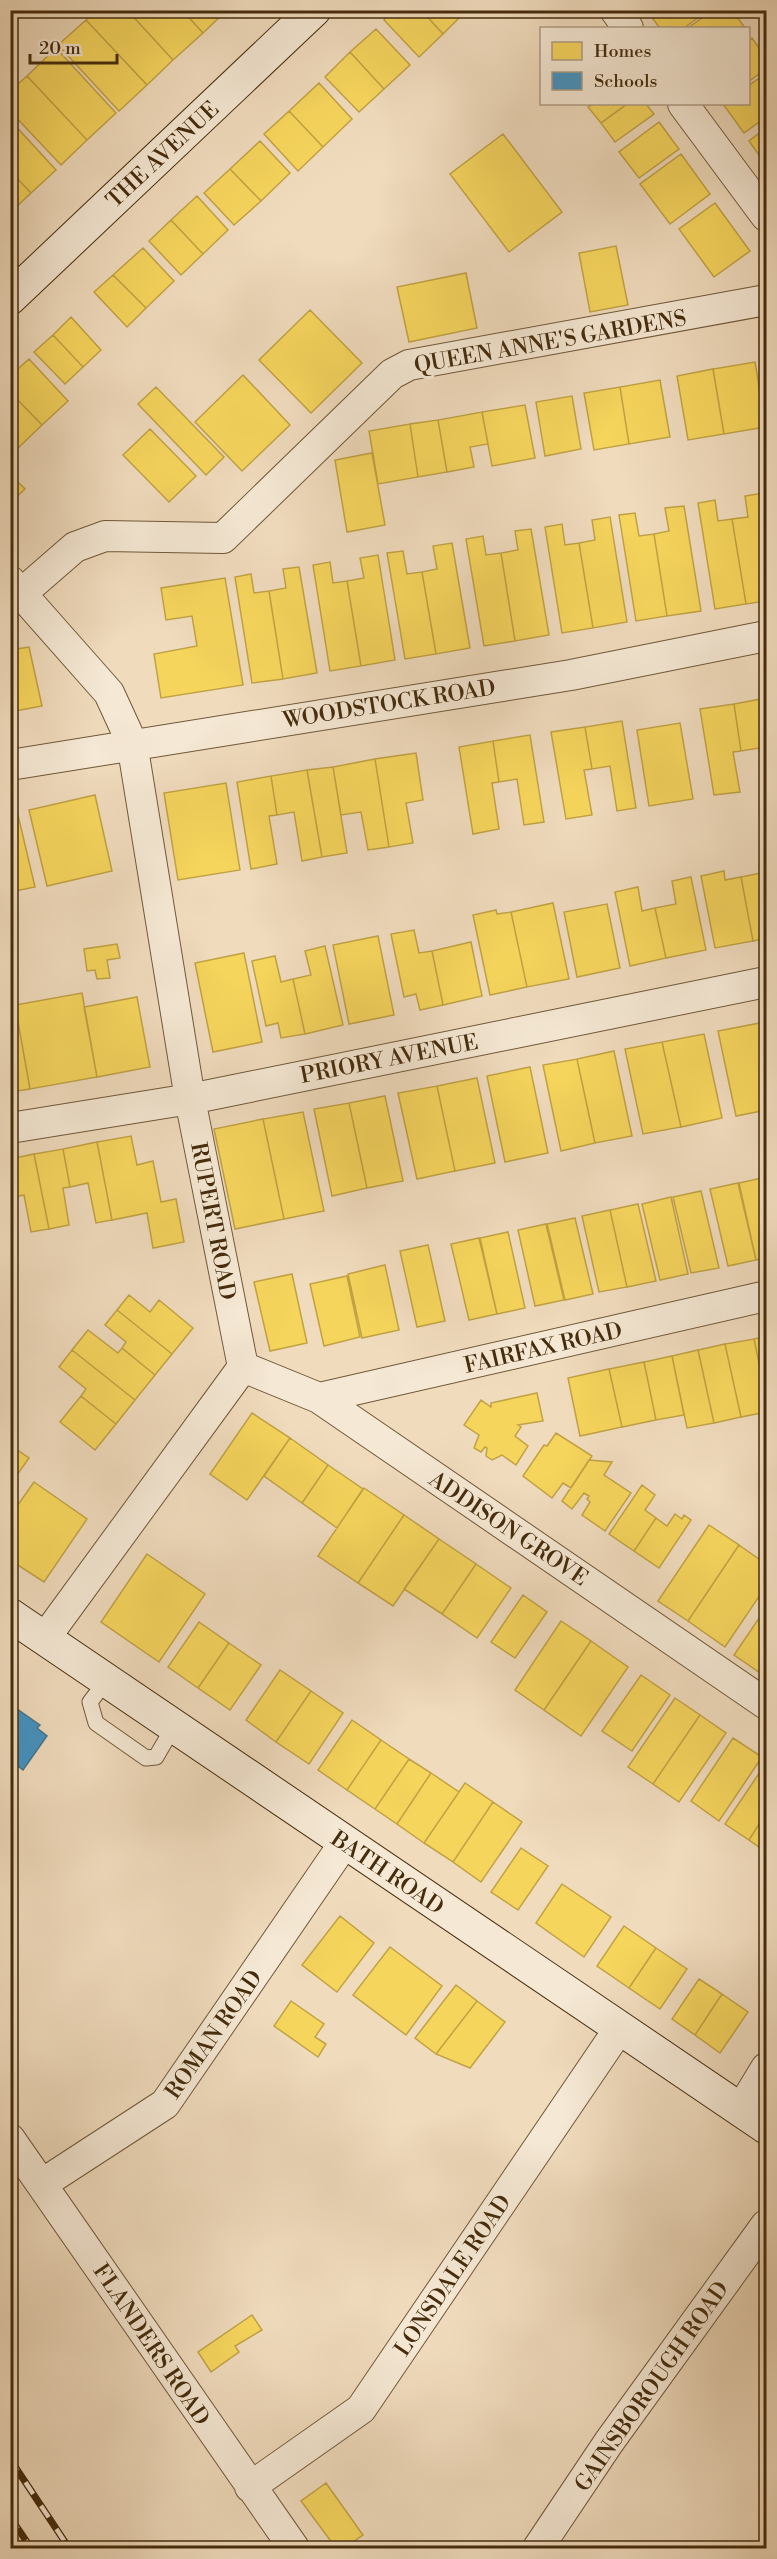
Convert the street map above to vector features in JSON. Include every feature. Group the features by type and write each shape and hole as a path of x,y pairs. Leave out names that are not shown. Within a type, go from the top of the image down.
{"main road":[{"name":"THE AVENUE","path":"10,297 314,10"},
{"name":"BATH ROAD","path":"10,1615 753,2119"}],"street":[{"path":"615,10 627,27"},
{"path":"684,105 766,216"},
{"name":"QUEEN ANNE'S GARDENS","path":"16,587 75,547 105,536 223,538 392,374 409,365 766,300"},
{"name":"RUPERT ROAD","path":"16,587 109,693 132,743 190,1099 243,1367"},
{"name":"WOODSTOCK ROAD","path":"10,765 132,743 571,675 766,636"},
{"name":"PRIORY AVENUE","path":"10,1128 190,1099 766,982"},
{"name":"FAIRFAX ROAD","path":"319,1398 766,1296"},
{"path":"45,1638 243,1367"},
{"name":"ADDISON GROVE","path":"243,1367 319,1398 766,1704"},
{"name":"ROMAN ROAD","path":"42,2184 165,2104 345,1842"},
{"name":"LONSDALE ROAD","path":"250,2487 361,2409 619,2029"},
{"path":"753,2119 766,2068"},
{"name":"FLANDERS ROAD","path":"10,2139 294,2548"},
{"name":"GAINSBOROUGH ROAD","path":"538,2548 609,2442 766,2225"}],"building: Homes":[{"path":"96,10 127,10 173,60 147,85 86,20"},
{"path":"127,10 182,10 203,33 173,60"},
{"path":"182,10 227,10 203,33"},
{"path":"393,10 421,10 443,34 419,57 384,20"},
{"path":"421,10 467,10 443,34"},
{"path":"656,10 708,10 685,27 659,27 650,15"},
{"path":"713,10 732,10 744,27 689,27"},
{"path":"86,20 147,85 119,111 58,45"},
{"path":"376,29 410,65 384,89 350,52"},
{"path":"752,38 766,58 766,69 750,81 750,40"},
{"path":"56,48 116,113 87,140 27,76"},
{"path":"350,52 384,89 359,112 325,77"},
{"path":"764,75 766,117 744,133 724,105 750,105 750,85"},
{"path":"27,76 87,140 61,165 10,111 10,91"},
{"path":"319,83 352,119 323,147 289,111"},
{"path":"591,105 626,105 601,123 588,107"},
{"path":"626,105 647,105 654,114 615,142 601,123"},
{"path":"289,111 323,147 298,171 264,134"},
{"path":"10,120 56,170 31,193 10,171"},
{"path":"659,122 679,149 639,178 619,152"},
{"path":"766,128 766,165 749,141"},
{"path":"503,134 562,212 509,252 450,174"},
{"path":"260,141 290,173 261,201 230,169"},
{"path":"681,154 710,194 670,224 640,184"},
{"path":"230,169 261,201 234,225 204,193"},
{"path":"10,171 31,193 10,213"},
{"path":"197,196 228,230 203,254 171,220"},
{"path":"715,203 750,251 714,277 679,229"},
{"path":"171,220 203,254 181,275 149,241"},
{"path":"616,246 628,305 590,312 579,253"},
{"path":"143,248 174,281 146,308 113,275"},
{"path":"466,273 477,328 409,342 397,287"},
{"path":"113,275 146,308 127,327 94,292"},
{"path":"310,310 362,363 311,413 259,360"},
{"path":"71,317 101,350 83,367 53,335"},
{"path":"53,335 83,367 65,384 34,352"},
{"path":"29,359 68,401 42,425 10,392 10,376"},
{"path":"755,362 766,427 724,434 713,369"},
{"path":"713,369 724,434 688,440 677,376"},
{"path":"243,375 290,425 242,471 195,422"},
{"path":"660,380 670,437 629,444 620,387"},
{"path":"156,387 224,457 206,475 138,404"},
{"path":"620,387 629,444 594,450 584,393"},
{"path":"10,392 42,425 15,451 10,446"},
{"path":"572,396 581,449 545,456 536,402"},
{"path":"525,405 535,458 492,466 482,412"},
{"path":"482,412 488,444 470,447 474,467 447,472 438,420"},
{"path":"438,420 447,472 418,477 410,424"},
{"path":"410,424 418,477 378,484 369,431"},
{"path":"150,429 196,476 169,502 123,455"},
{"path":"372,453 385,525 347,532 335,460"},
{"path":"10,474 25,489 10,503"},
{"path":"763,493 766,513 766,601 746,604 732,519 748,517 745,496"},
{"path":"715,500 718,521 732,519 746,604 715,609 698,503"},
{"path":"684,506 701,611 667,616 654,534 669,531 665,508"},
{"path":"635,513 639,536 654,534 667,616 636,621 619,515"},
{"path":"610,517 627,622 593,628 579,543 595,540 592,520"},
{"path":"562,524 565,545 579,543 593,628 562,633 545,527"},
{"path":"531,529 549,635 515,641 501,553 518,550 515,531"},
{"path":"483,536 486,555 501,553 515,641 484,646 466,539"},
{"path":"452,543 470,648 436,654 422,572 437,569 433,546"},
{"path":"403,551 407,574 422,572 436,654 405,659 387,553"},
{"path":"378,555 395,660 361,666 347,581 364,578 360,558"},
{"path":"330,562 333,583 347,581 361,666 330,671 313,565"},
{"path":"299,567 317,673 283,679 269,591 286,588 283,569"},
{"path":"251,574 254,593 269,591 283,679 252,683 235,577"},
{"path":"225,578 243,685 161,698 154,654 197,646 192,616 166,620 161,588"},
{"path":"29,647 42,706 10,712 10,650"},
{"path":"766,698 765,787 759,748 741,751 734,704"},
{"path":"734,704 741,751 733,752 740,792 714,795 700,709"},
{"path":"622,721 636,808 617,811 610,766 592,769 585,727"},
{"path":"680,723 693,799 649,806 637,730"},
{"path":"585,727 592,769 584,770 592,815 566,819 551,732"},
{"path":"530,735 544,822 524,825 517,779 499,782 493,741"},
{"path":"493,741 499,782 492,783 499,829 473,834 459,747"},
{"path":"416,753 423,800 406,803 413,843 389,847 375,759"},
{"path":"375,759 389,847 368,850 361,812 341,815 333,767"},
{"path":"333,767 347,853 322,857 307,770"},
{"path":"307,770 322,857 302,861 294,812 277,815 271,776"},
{"path":"271,776 277,815 269,816 277,864 251,869 237,782"},
{"path":"226,783 240,870 178,880 164,793"},
{"path":"95,795 112,871 47,886 29,810"},
{"path":"17,811 35,887 10,892 10,812"},
{"path":"766,863 766,938 753,941 741,877 761,873 759,865"},
{"path":"724,871 725,880 741,877 753,941 715,948 701,876"},
{"path":"691,877 706,950 666,958 655,908 676,904 672,881"},
{"path":"638,887 642,911 655,908 666,958 630,966 615,892"},
{"path":"553,903 569,979 527,987 511,912"},
{"path":"607,904 620,968 577,977 564,912"},
{"path":"496,910 497,914 511,912 527,987 490,995 473,915"},
{"path":"414,930 419,953 432,951 443,1005 420,1010 416,994 404,997 391,934"},
{"path":"378,936 394,1015 349,1024 333,945"},
{"path":"471,942 482,996 443,1005 432,951"},
{"path":"117,944 120,958 107,960 110,978 97,979 95,970 87,971 84,949"},
{"path":"325,946 343,1025 305,1034 293,979 311,975 305,951"},
{"path":"244,953 262,1042 213,1052 195,963"},
{"path":"275,956 281,982 293,979 305,1034 281,1038 278,1023 266,1026 252,961"},
{"path":"82,993 97,1077 30,1089 15,1005"},
{"path":"137,997 150,1067 97,1077 84,1007"},
{"path":"15,1005 30,1089 10,1092 10,1006"},
{"path":"760,1023 766,1054 766,1110 736,1116 718,1031"},
{"path":"704,1034 722,1118 681,1127 662,1042"},
{"path":"662,1042 681,1127 643,1134 625,1049"},
{"path":"614,1051 632,1136 595,1143 577,1059"},
{"path":"577,1059 595,1143 561,1151 543,1065"},
{"path":"530,1067 548,1153 505,1162 487,1076"},
{"path":"477,1078 495,1163 455,1171 437,1086"},
{"path":"437,1086 455,1171 417,1179 398,1093"},
{"path":"385,1096 403,1181 367,1188 349,1103"},
{"path":"349,1103 367,1188 332,1196 314,1109"},
{"path":"303,1112 324,1211 284,1219 263,1119"},
{"path":"263,1119 284,1219 235,1229 214,1129"},
{"path":"131,1136 137,1165 153,1161 161,1202 176,1199 184,1242 153,1248 147,1213 112,1220 97,1142"},
{"path":"97,1142 112,1220 96,1223 88,1183 70,1187 63,1149"},
{"path":"63,1149 70,1187 63,1188 69,1225 49,1229 34,1154"},
{"path":"34,1154 49,1229 31,1232 24,1195 10,1198 10,1159"},
{"path":"766,1177 766,1257 756,1260 739,1183"},
{"path":"738,1183 756,1260 728,1266 710,1189"},
{"path":"701,1191 719,1268 691,1273 673,1197"},
{"path":"671,1197 688,1274 660,1280 642,1204"},
{"path":"638,1204 656,1281 627,1287 610,1210"},
{"path":"610,1210 627,1287 599,1292 582,1216"},
{"path":"575,1218 593,1294 565,1300 547,1224"},
{"path":"546,1224 564,1300 535,1306 518,1230"},
{"path":"508,1232 525,1308 497,1314 480,1238"},
{"path":"479,1238 497,1314 469,1320 451,1244"},
{"path":"428,1245 445,1321 417,1327 400,1251"},
{"path":"385,1265 399,1330 362,1338 348,1274"},
{"path":"292,1274 307,1343 270,1351 254,1282"},
{"path":"347,1276 360,1337 324,1346 310,1284"},
{"path":"129,1295 150,1312 159,1300 193,1328 172,1354 117,1310"},
{"path":"117,1310 172,1354 155,1375 122,1348 126,1342 105,1325"},
{"path":"88,1330 118,1353 122,1348 155,1375 135,1400 72,1350"},
{"path":"766,1336 766,1396 754,1339"},
{"path":"754,1339 766,1396 766,1412 741,1417 725,1344"},
{"path":"725,1344 741,1417 714,1423 698,1350"},
{"path":"72,1350 135,1400 116,1424 81,1396 86,1389 59,1367"},
{"path":"698,1350 714,1423 687,1428 672,1356"},
{"path":"672,1356 684,1415 656,1420 644,1362"},
{"path":"644,1362 656,1420 622,1427 609,1369"},
{"path":"609,1369 622,1427 580,1436 568,1378"},
{"path":"537,1393 543,1421 518,1425 521,1427 515,1436 528,1446 516,1465 502,1455 492,1460 486,1456 487,1448 485,1447 481,1452 474,1448 479,1435 464,1425 481,1400 491,1407 491,1403"},
{"path":"81,1396 116,1424 95,1450 60,1422"},
{"path":"252,1413 290,1438 247,1500 210,1474"},
{"path":"556,1433 592,1456 571,1488 563,1483 552,1498 523,1476 544,1445 547,1446"},
{"path":"290,1438 328,1465 302,1503 264,1476"},
{"path":"10,1445 29,1458 10,1485"},
{"path":"589,1460 612,1462 604,1475 631,1493 605,1531 582,1515 590,1502 587,1499 589,1496 584,1493 572,1509 562,1501"},
{"path":"328,1465 363,1489 337,1528 302,1503"},
{"path":"34,1482 87,1519 44,1582 10,1560 10,1516"},
{"path":"642,1485 655,1495 645,1510 656,1518 634,1551 609,1534"},
{"path":"364,1488 404,1515 358,1583 318,1556"},
{"path":"675,1514 682,1519 684,1515 691,1520 659,1568 634,1551 656,1518 667,1526"},
{"path":"404,1515 439,1539 393,1606 358,1583"},
{"path":"709,1525 739,1545 688,1621 658,1601"},
{"path":"439,1539 476,1564 442,1614 404,1589"},
{"path":"739,1545 766,1564 766,1586 725,1647 688,1621"},
{"path":"147,1554 205,1594 159,1662 101,1622"},
{"path":"476,1564 511,1588 477,1638 442,1614"},
{"path":"523,1595 547,1612 515,1658 491,1642"},
{"path":"766,1608 766,1677 734,1655"},
{"path":"561,1621 591,1641 544,1710 515,1690"},
{"path":"199,1622 229,1643 198,1688 168,1667"},
{"path":"591,1641 628,1667 581,1736 544,1710"},
{"path":"229,1643 261,1665 230,1710 198,1688"},
{"path":"280,1670 311,1691 276,1742 246,1720"},
{"path":"641,1675 670,1695 632,1751 602,1731"},
{"path":"311,1691 343,1713 309,1764 276,1742"},
{"path":"675,1698 700,1715 653,1784 628,1767"},
{"path":"700,1715 726,1733 679,1802 653,1784"},
{"path":"352,1720 381,1740 347,1790 318,1770"},
{"path":"733,1738 762,1757 719,1821 691,1801"},
{"path":"381,1740 409,1759 375,1809 347,1790"},
{"path":"409,1759 431,1773 397,1824 375,1809"},
{"path":"766,1763 766,1813 749,1840 725,1824"},
{"path":"431,1773 459,1792 424,1843 397,1824"},
{"path":"465,1783 493,1802 453,1862 424,1843"},
{"path":"493,1802 522,1822 481,1882 453,1862"},
{"path":"766,1813 766,1852 749,1840"},
{"path":"521,1848 548,1866 518,1910 491,1892"},
{"path":"562,1884 611,1917 584,1957 536,1923"},
{"path":"340,1916 374,1943 337,1992 302,1965"},
{"path":"624,1926 656,1948 629,1988 597,1966"},
{"path":"390,1947 442,1986 406,2035 353,1995"},
{"path":"656,1948 687,1969 660,2009 629,1988"},
{"path":"699,1979 722,1994 695,2035 672,2019"},
{"path":"456,1985 477,2001 436,2054 415,2038"},
{"path":"722,1994 748,2012 720,2053 695,2035"},
{"path":"291,2001 324,2024 315,2037 326,2044 318,2057 274,2026"},
{"path":"477,2001 505,2022 470,2068 436,2054"},
{"path":"252,2315 262,2330 235,2346 239,2352 211,2372 198,2352"},
{"path":"326,2483 363,2535 344,2548 336,2548 301,2501"}],"building: Schools":[{"path":"10,1704 40,1725 37,1728 47,1736 23,1770 10,1760"}],"railway":[{"path":"10,2459 69,2548"},
{"path":"10,2517 31,2548"}]}
